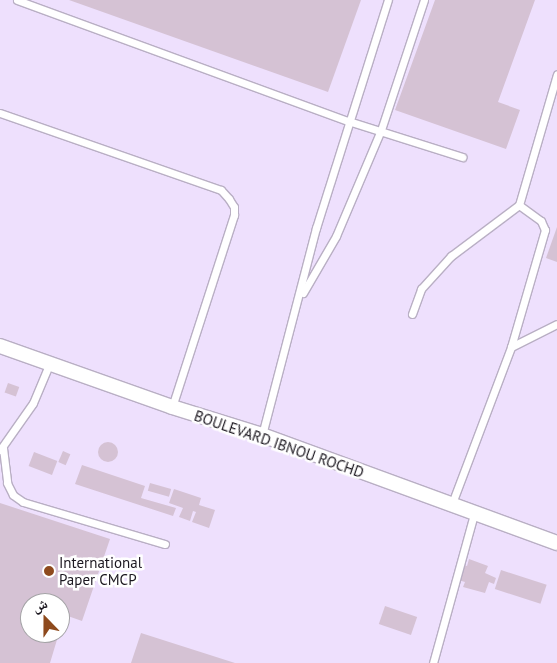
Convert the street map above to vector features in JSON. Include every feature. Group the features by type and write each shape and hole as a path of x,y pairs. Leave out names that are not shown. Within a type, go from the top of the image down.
{"street":[{"name":"BOULEVARD IBNOU ROCHD","path":"0,346 172,407 262,435 451,506 557,543"}],"lane":[{"path":"17,0 348,121 462,157"},
{"path":"262,435 316,228 348,121 388,0"},
{"path":"298,302 336,236 381,130 424,0"},
{"path":"412,314 421,289 450,256 519,205 557,74"},
{"path":"0,113 221,190 234,207 234,215 172,407"},
{"path":"451,506 511,347 545,230 541,221 519,205"},
{"path":"511,347 557,324"},
{"path":"50,365 33,403 2,449 8,483 13,495 23,502 165,544"},
{"path":"433,663 474,514"}],"shaded area":[{"path":"0,0 557,0 557,663 0,663"}],"building":[{"path":"69,0 361,0 328,92"},
{"path":"435,0 535,0 498,102 520,110 506,149 395,110"},
{"path":"557,227 557,262 546,258"},
{"path":"8,383 19,387 16,397 5,392"},
{"path":"108,442 115,445 118,452 115,459 108,462 101,459 98,452 101,445"},
{"path":"63,451 70,454 66,465 58,462"},
{"path":"34,452 57,461 52,475 29,466"},
{"path":"82,465 145,486 141,498 176,508 173,516 75,484"},
{"path":"150,483 171,489 169,497 148,491"},
{"path":"174,489 201,498 199,505 215,510 209,528 192,522 196,512 193,511 190,521 179,517 183,508 169,503"},
{"name":"International Paper CMCP","path":"0,503 110,539 82,621 70,617 70,593 20,593 20,643 56,643 50,663 0,663"},
{"path":"469,559 488,566 485,573 496,578 494,584 489,582 485,593 463,587 465,582 458,580 464,565 467,566"},
{"path":"501,570 547,585 540,604 495,589"},
{"path":"385,606 417,617 411,635 379,624"},
{"path":"141,633 235,663 131,663"}],"place":[{"name":"International Paper CMCP","path":"49,571"}]}
